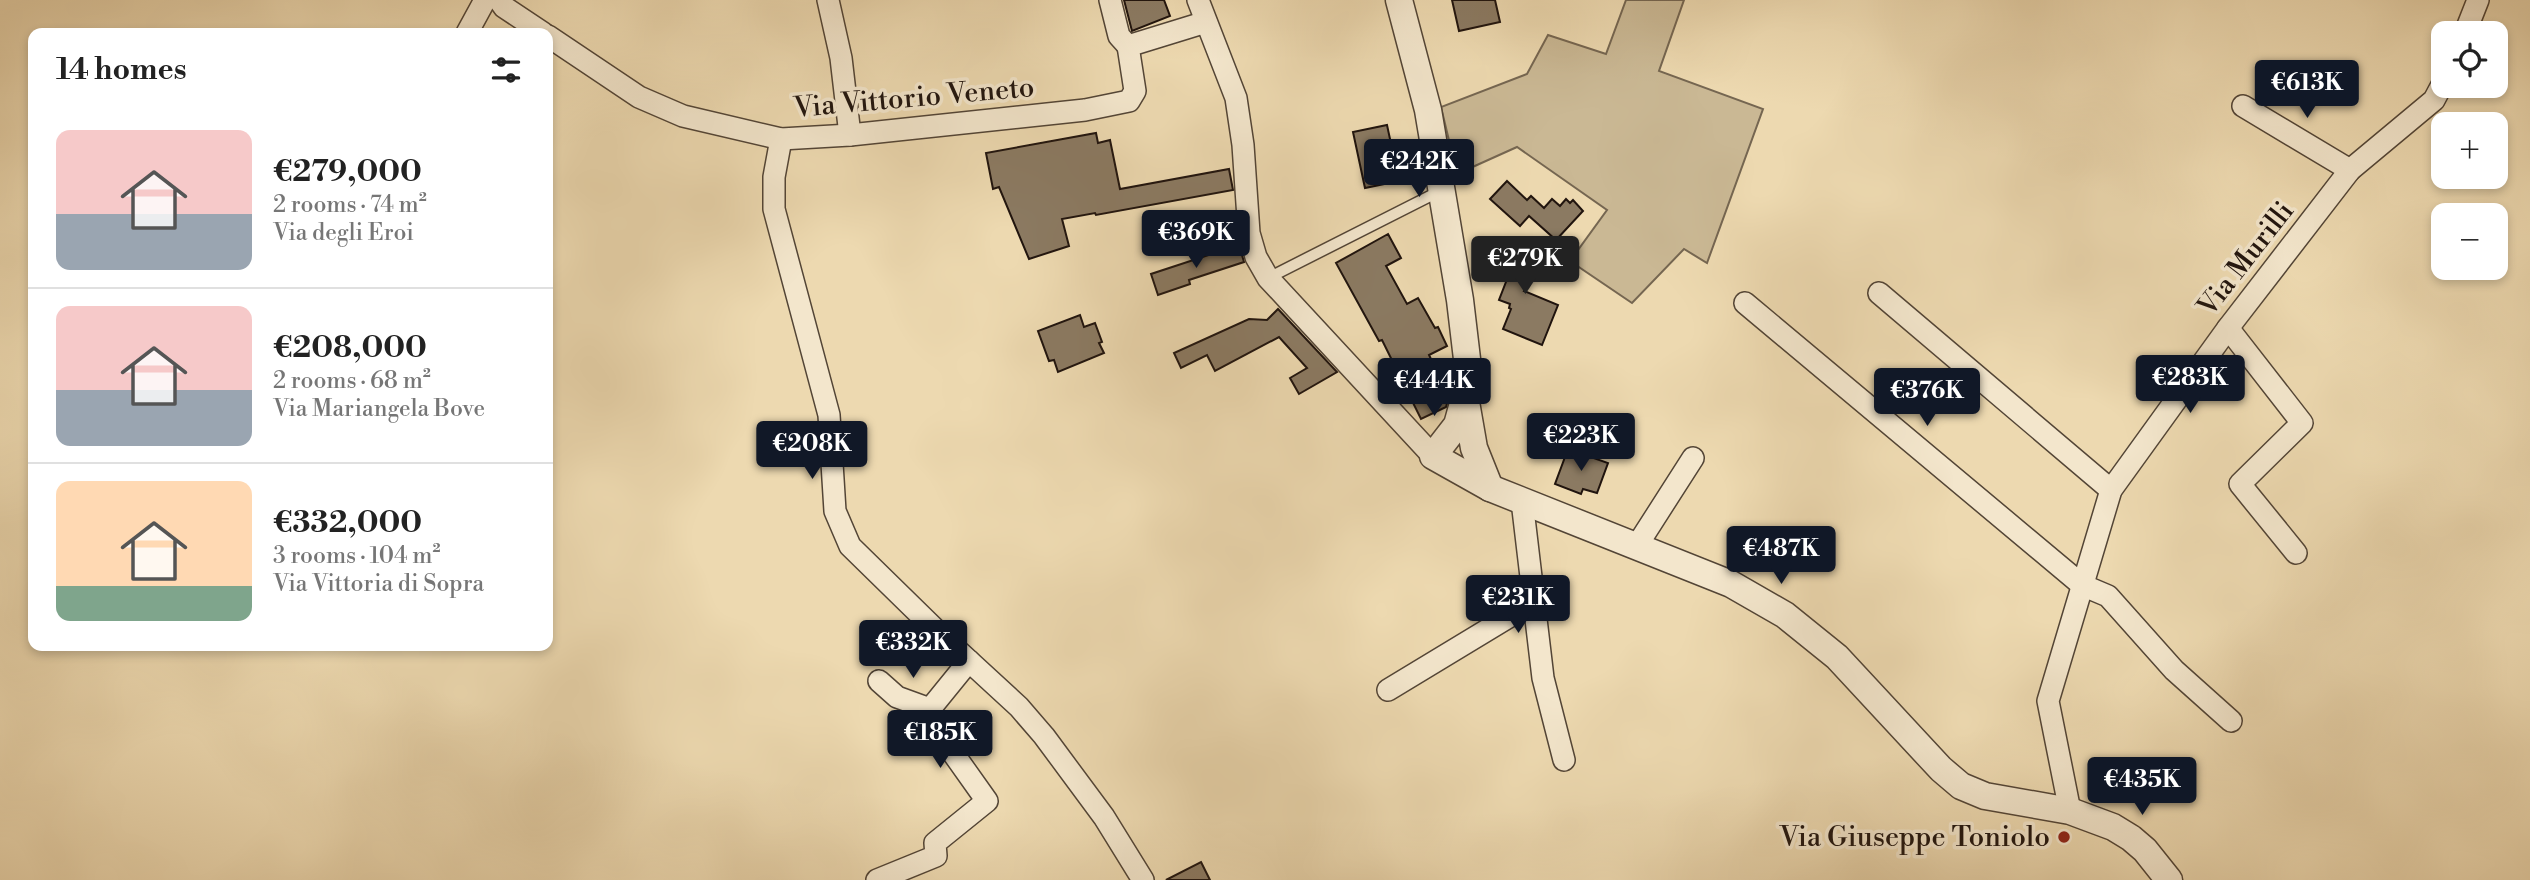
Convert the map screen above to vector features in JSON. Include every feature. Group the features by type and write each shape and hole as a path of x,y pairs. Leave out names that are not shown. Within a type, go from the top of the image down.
{"street":[{"path":"470,28 485,0"},
{"path":"499,0 504,7 536,28"},
{"path":"828,0 841,58 850,135"},
{"path":"1110,0 1119,36 1128,46 1206,22"},
{"path":"1198,0 1236,98 1243,145 1249,233 1256,257 1268,278 1433,456 1490,488 1731,584 1785,615 1837,657 1941,769 1961,786 1985,796 2070,811 2113,827 2131,838 2161,867 2169,880"},
{"path":"1399,0 1427,110 1460,300 1467,359 1465,397 1457,425 1433,456"},
{"path":"2470,21 2478,0"},
{"name":"Via Vittorio Veneto","path":"553,39 639,97 683,116 781,139 850,135 1084,110 1129,101 1135,91 1128,46"},
{"name":"Via Murilli","path":"2070,811 2048,701 2111,490 2228,328 2350,170 2435,98"},
{"path":"2243,106 2350,170"},
{"path":"781,139 774,177 774,209 829,415 835,511 850,546 1019,708 1044,736 1104,817 1141,879"},
{"path":"1878,293 2111,490"},
{"path":"1745,303 2082,585 2108,596 2174,670 2231,721"},
{"path":"2228,328 2302,423 2240,484 2296,553"},
{"path":"1465,397 1474,448 1490,488"},
{"path":"1636,547 1693,457"},
{"path":"1521,501 1543,678 1564,760"},
{"path":"1388,690 1535,601"},
{"path":"930,709 969,661"},
{"path":"877,880 936,856 935,843 987,801 943,739 930,709 897,697 879,681"}],"lane":[{"path":"1268,278 1441,191"}],"shaded area":[{"path":"1626,0 1684,0 1659,71 1763,109 1707,263 1684,249 1632,303 1570,261 1607,210 1517,147 1457,174 1441,107 1527,74 1548,35 1606,54"}],"building":[{"path":"1124,0 1164,0 1170,16 1132,31"},
{"path":"1452,0 1495,0 1500,22 1459,31"},
{"path":"1387,125 1399,181 1365,188 1353,132"},
{"path":"1096,133 1098,143 1110,140 1120,189 1229,169 1233,190 1062,219 1069,246 1029,259 999,187 993,189 986,153"},
{"path":"1507,181 1527,200 1531,196 1544,208 1552,199 1560,206 1566,199 1570,203 1573,200 1583,211 1556,240 1529,216 1520,226 1490,199"},
{"path":"1388,234 1401,258 1386,266 1407,304 1418,298 1435,328 1438,327 1447,346 1429,355 1449,396 1446,407 1421,419 1382,340 1379,341 1336,263"},
{"path":"1511,241 1543,262 1524,291 1558,305 1542,345 1503,329 1511,309 1510,304 1499,300 1511,269 1503,270 1502,242"},
{"path":"1239,245 1244,262 1189,280 1190,284 1158,295 1151,274"},
{"path":"1278,309 1337,372 1299,394 1290,378 1307,368 1279,337 1215,371 1207,355 1181,368 1174,353 1249,319 1267,320"},
{"path":"1080,315 1084,327 1095,323 1104,353 1058,372 1054,360 1049,361 1038,331"},
{"path":"1568,449 1608,463 1597,493 1583,489 1581,494 1555,484"},
{"path":"1201,862 1210,880 1166,880"}],"place":[{"name":"Via Giuseppe Toniolo","path":"2064,837"}]}
